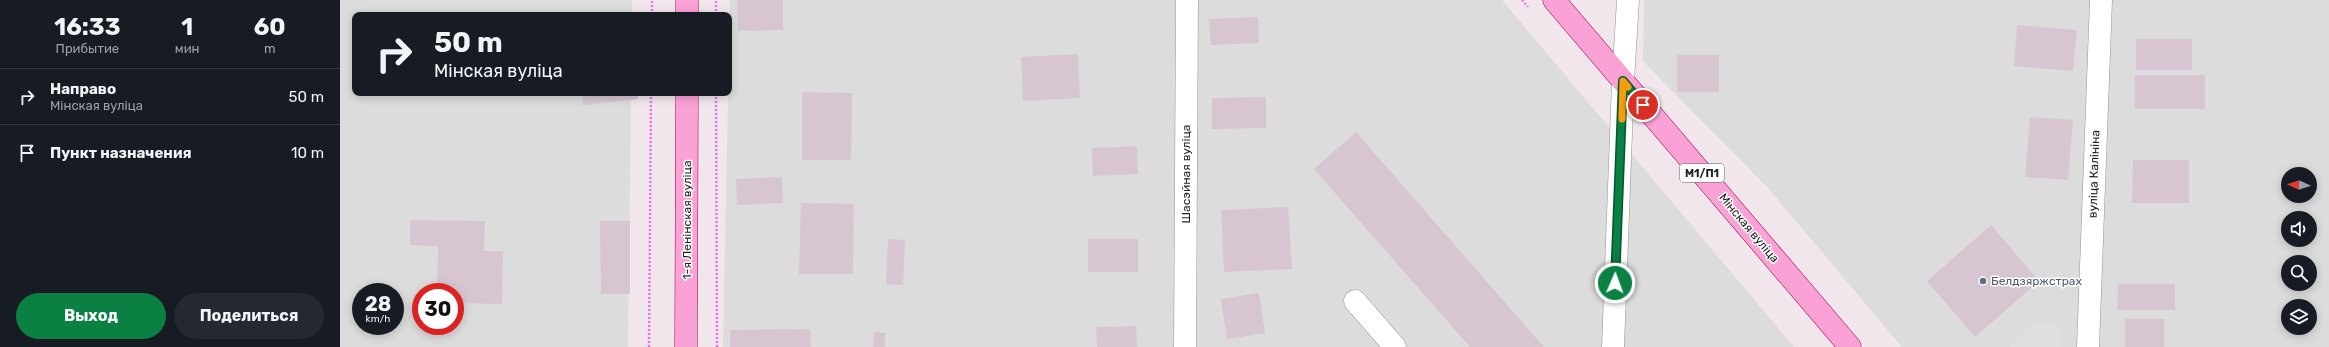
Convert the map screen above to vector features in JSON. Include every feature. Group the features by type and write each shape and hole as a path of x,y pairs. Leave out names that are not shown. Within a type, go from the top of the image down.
{"main road":[{"path":"687,0 687,12"},
{"name":"Мінская вуліца","path":"1554,0 1850,347"},
{"name":"1-я Ленінская вуліца","path":"686,347 687,96"}],"street":[{"name":"Шасэйная вуліца","path":"1185,347 1187,0"},
{"path":"1613,347 1623,81 1628,0"},
{"name":"вуліца Калініна","path":"2088,347 2101,0"},
{"path":"1355,301 1395,347"}],"path":[{"path":"652,0 652,12"},
{"path":"716,0 716,12"},
{"path":"649,347 651,96"},
{"path":"716,96 717,347"}],"shaded area":[{"path":"340,0 632,0 632,12 352,12 352,96 631,96 628,347 340,347"},
{"path":"730,0 1502,0 1794,347 723,347 728,96 732,96 732,12 730,12"},
{"path":"1644,0 2329,0 2329,347 1902,347 1768,188 1643,61"},
{"path":"2034,323 2060,324 2060,347 2009,347"}],"building":[{"path":"737,0 783,0 783,30 738,31"},
{"path":"1258,17 1259,43 1211,45 1209,19"},
{"path":"2017,25 2077,30 2073,71 2014,66"},
{"path":"2136,39 2192,39 2192,70 2136,70"},
{"path":"1078,54 1080,98 1023,101 1021,57"},
{"path":"1677,55 1719,55 1719,92 1677,92"},
{"path":"2135,75 2205,75 2205,109 2135,109"},
{"path":"802,92 852,93 851,160 802,160"},
{"path":"582,96 638,96 638,99 583,105"},
{"path":"1266,97 1266,128 1212,129 1212,98"},
{"path":"2030,117 2073,120 2068,180 2025,177"},
{"path":"1356,132 1544,347 1470,347 1314,169"},
{"path":"1137,146 1138,174 1093,176 1092,148"},
{"path":"2133,160 2189,160 2189,203 2132,203"},
{"path":"782,177 783,203 737,205 736,179"},
{"path":"801,203 854,204 853,274 799,274"},
{"path":"1288,207 1292,269 1224,272 1221,210"},
{"path":"410,220 485,221 484,251 503,251 502,304 464,303 464,283 437,283 438,246 410,245"},
{"path":"600,221 630,221 630,294 601,294"},
{"name":"Белдзяржстрах","path":"1991,225 2039,281 1975,337 1927,281"},
{"path":"888,239 905,240 903,285 886,284"},
{"path":"1088,239 1138,239 1138,272 1088,272"},
{"path":"2118,284 2175,284 2175,310 2117,310"},
{"path":"1259,293 1265,333 1227,339 1221,299"},
{"path":"2125,319 2164,319 2164,347 2125,347"},
{"path":"1136,326 1137,347 1097,347 1096,327"},
{"path":"810,329 811,347 730,347 730,330"},
{"path":"874,332 885,333 885,347 873,347"}],"slow traffic":[{"path":"1622,119 1623,81 1628,87"}],"place":[{"name":"Белдзяржстрах","path":"1983,281"}],"route":[{"path":"1615,283 1623,81 1643,105"}]}
